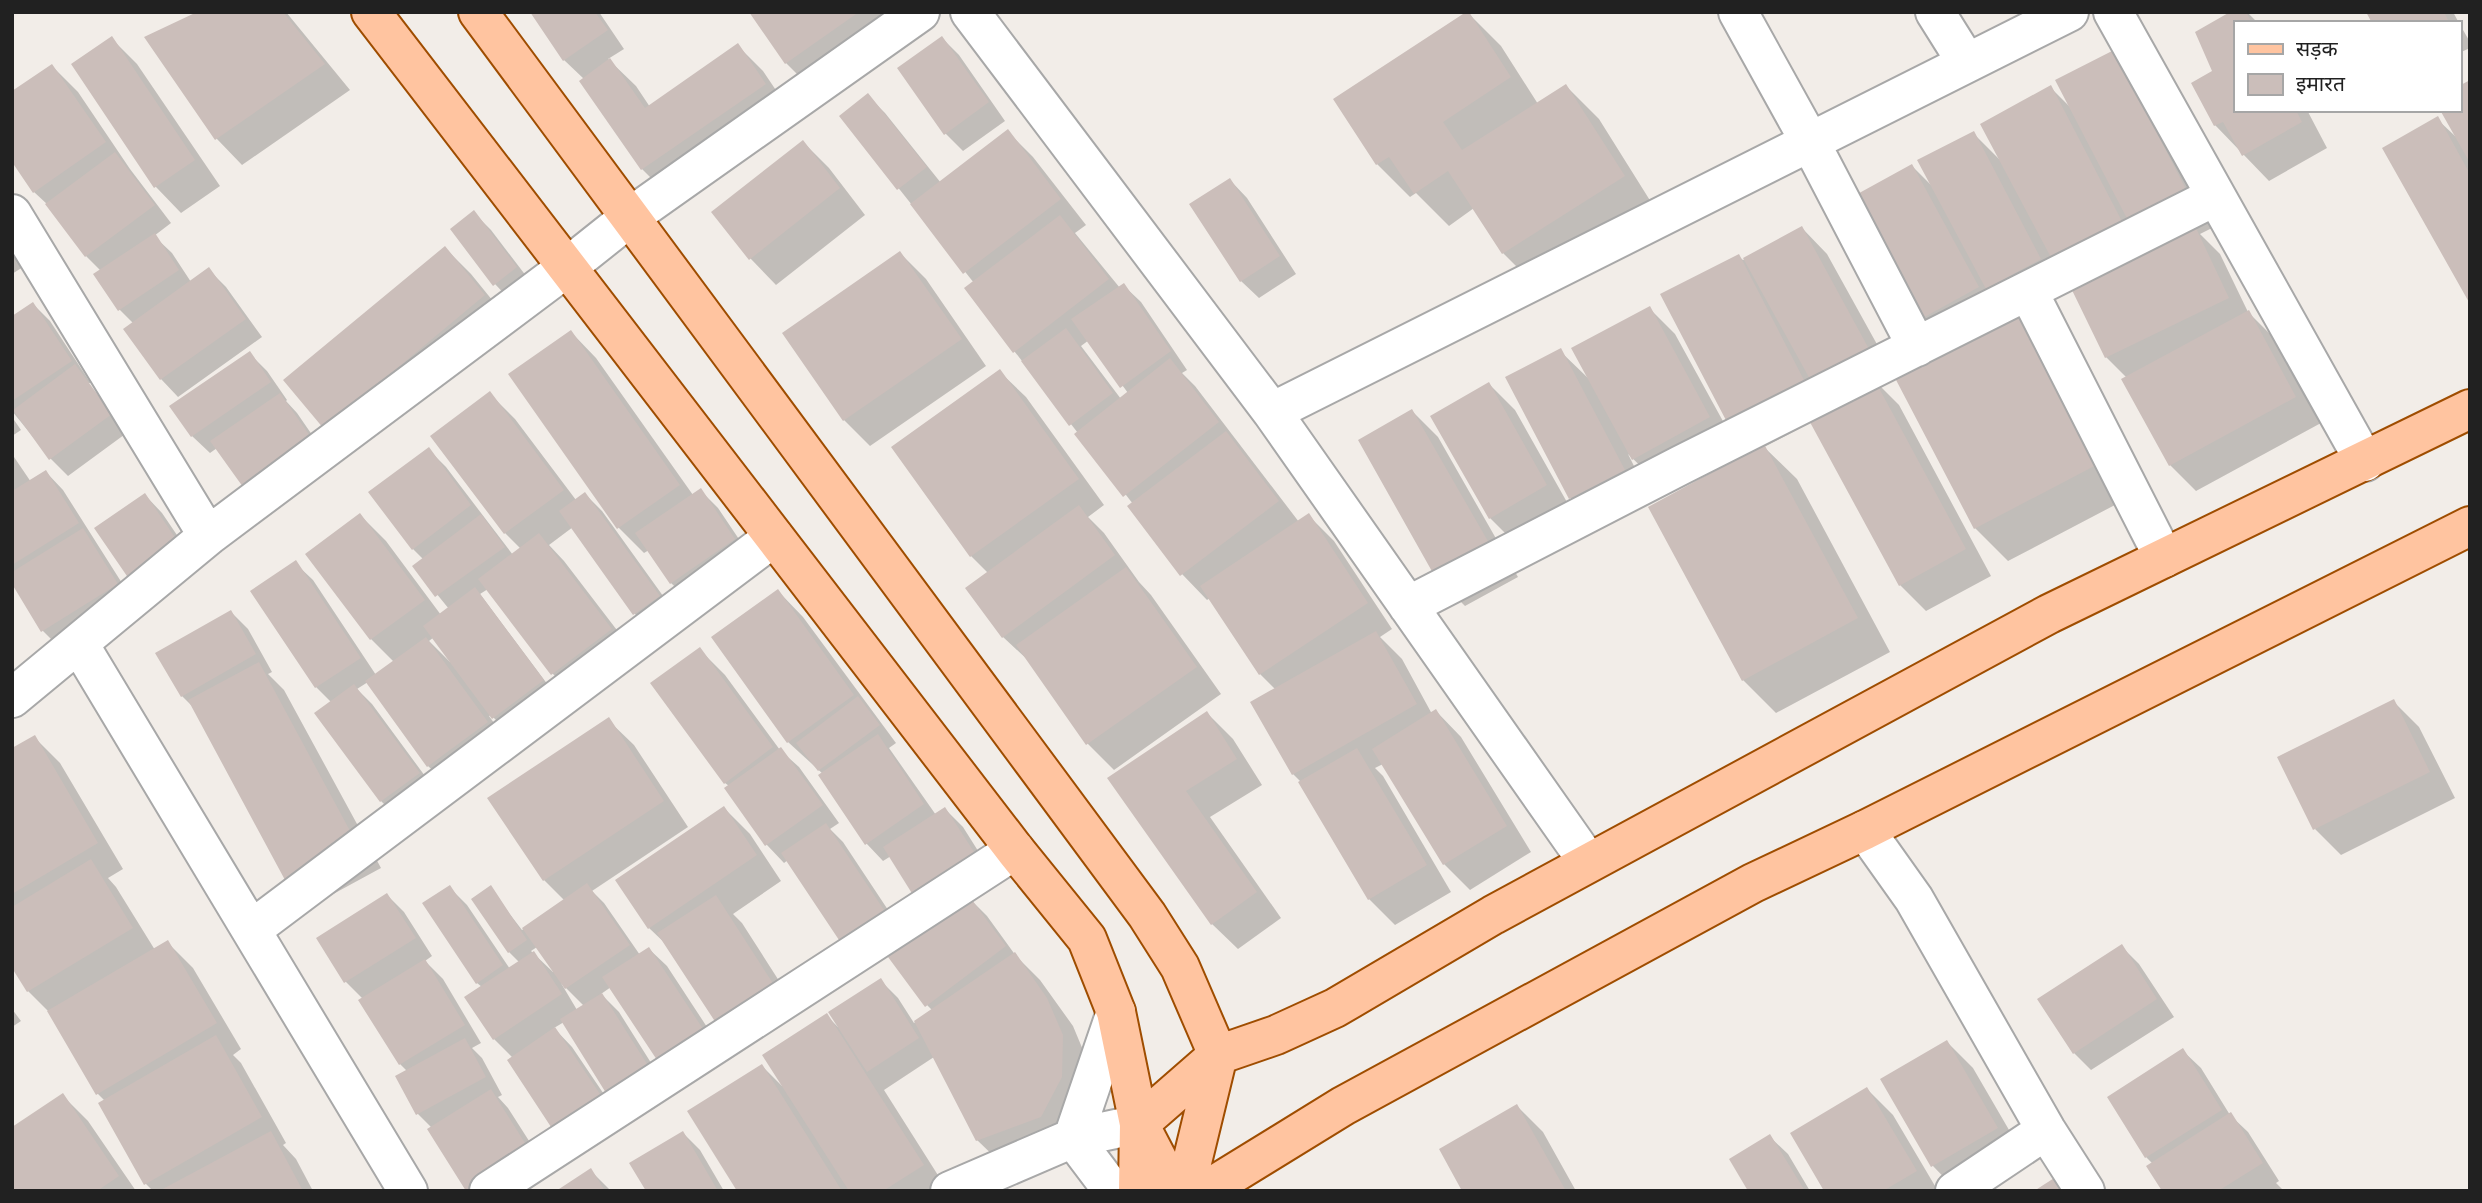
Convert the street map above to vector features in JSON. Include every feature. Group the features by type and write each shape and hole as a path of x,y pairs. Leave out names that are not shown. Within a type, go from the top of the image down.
{"main road":[{"path":"371,12 1015,850 1087,939 1116,1012 1139,1124 1138,1191"},
{"path":"478,12 1147,915 1180,967 1218,1055 1185,1191"},
{"path":"1139,1124 1218,1055 1276,1035 1335,1009 1588,862 2049,614 2470,409"},
{"path":"1205,1191 1355,1099 1753,883 1865,831 2470,526"},
{"path":"1139,1124 1174,1191"}],"street":[{"path":"16,688 79,644 208,536 630,217 920,12"},
{"path":"970,12 1272,412 1588,862"},
{"path":"1738,12 1810,142 1917,347"},
{"path":"1935,12 1967,64"},
{"path":"1272,412 2069,12"},
{"path":"2113,12 2365,462"},
{"path":"1408,606 1668,471 2216,196"},
{"path":"12,214 208,536"},
{"path":"2028,291 2164,558"},
{"path":"251,930 774,537"},
{"path":"79,644 408,1191"},
{"path":"1865,831 1914,899 2046,1130 2085,1191"},
{"path":"489,1191 1015,850"},
{"path":"1073,1138 1116,1012"},
{"path":"950,1191 1073,1138 1139,1124"},
{"path":"1955,1191 2046,1130"},
{"path":"1073,1138 1113,1191"}],"building":[{"path":"197,12 283,12 325,64 215,140 144,37"},
{"path":"530,12 595,12 608,30 563,61"},
{"path":"749,12 859,12 785,64"},
{"path":"1469,12 1511,77 1443,122 1462,150 1566,84 1625,176 1502,254 1448,171 1414,194 1389,157 1376,165 1333,99"},
{"path":"2230,12 2246,12 2251,21 2234,21 2234,112 2297,112 2302,122 2242,156 2223,122 2214,126 2191,83 2212,71 2195,32"},
{"path":"2366,12 2444,12 2448,20 2446,21 2371,21"},
{"path":"112,36 195,160 154,188 71,64"},
{"path":"942,36 989,102 944,135 897,68"},
{"path":"738,43 766,84 641,170 579,81 610,58 645,108"},
{"path":"2114,50 2191,199 2133,230 2055,80"},
{"path":"52,64 106,142 33,193 12,162 12,91"},
{"path":"2470,80 2470,163 2441,112 2461,112 2461,85"},
{"path":"2051,85 2127,231 2055,265 1980,124"},
{"path":"868,93 927,167 897,190 839,116"},
{"path":"2438,116 2470,174 2470,304 2382,148"},
{"path":"1008,129 1061,199 963,274 910,204"},
{"path":"1974,131 2041,259 1986,289 1917,160"},
{"path":"803,140 840,188 749,260 711,212"},
{"path":"115,152 155,205 85,257 45,204"},
{"path":"1912,164 1979,287 1919,320 1852,197"},
{"path":"1230,178 1280,256 1240,282 1189,204"},
{"path":"474,210 517,267 493,286 450,229"},
{"path":"1060,215 1109,279 1013,353 964,288"},
{"path":"1802,226 1869,349 1811,381 1743,258"},
{"path":"2195,226 2229,298 2105,358 2070,286"},
{"path":"155,233 179,270 118,311 93,274"},
{"path":"445,246 485,295 324,429 283,380"},
{"path":"900,251 962,339 843,421 782,333"},
{"path":"1739,254 1807,386 1729,426 1660,294"},
{"path":"209,267 246,319 160,380 123,329"},
{"path":"1124,283 1171,351 1120,388 1071,319"},
{"path":"33,302 72,361 12,401 12,316"},
{"path":"1650,306 1710,417 1632,460 1571,348"},
{"path":"2249,310 2296,397 2169,466 2121,379"},
{"path":"2023,311 2102,462 1974,529 1895,378"},
{"path":"1066,328 1113,393 1069,426 1021,361"},
{"path":"571,330 680,485 617,529 508,374"},
{"path":"1561,348 1625,470 1569,499 1505,377"},
{"path":"250,351 271,382 191,437 169,406"},
{"path":"1170,358 1219,422 1123,497 1074,434"},
{"path":"75,364 112,414 49,460 13,410"},
{"path":"1000,369 1079,479 970,557 891,447"},
{"path":"1873,377 1966,549 1899,586 1805,413"},
{"path":"1489,382 1547,485 1489,519 1430,416"},
{"path":"490,391 564,490 504,534 430,436"},
{"path":"280,393 312,439 243,487 210,441"},
{"path":"1412,409 1493,550 1438,582 1358,440"},
{"path":"1226,431 1279,501 1180,576 1127,506"},
{"path":"1764,444 1858,618 1742,681 1648,507"},
{"path":"429,447 471,505 412,550 368,492"},
{"path":"46,470 79,523 12,565 12,491"},
{"path":"701,488 735,539 670,584 635,533"},
{"path":"585,492 660,596 633,615 559,511"},
{"path":"145,493 180,545 129,579 94,528"},
{"path":"1079,505 1115,555 1002,638 965,588"},
{"path":"360,513 425,600 370,640 305,554"},
{"path":"1309,513 1368,603 1259,675 1200,586"},
{"path":"481,514 505,547 435,597 412,566"},
{"path":"83,528 118,584 41,632 12,584 12,572"},
{"path":"539,533 612,629 551,675 478,579"},
{"path":"296,560 361,658 315,688 250,591"},
{"path":"1126,567 1197,667 1086,745 1016,645"},
{"path":"475,587 544,680 492,719 423,626"},
{"path":"778,589 854,695 787,743 711,637"},
{"path":"231,610 256,654 181,697 155,653"},
{"path":"1376,631 1417,704 1292,775 1250,702"},
{"path":"426,637 488,722 427,767 365,681"},
{"path":"700,647 773,747 724,784 650,683"},
{"path":"259,662 356,842 285,880 188,700"},
{"path":"354,684 420,773 380,802 314,713"},
{"path":"858,696 880,725 818,771 796,743"},
{"path":"2394,699 2430,772 2313,830 2277,757"},
{"path":"1436,709 1507,826 1443,865 1372,749"},
{"path":"1207,711 1237,759 1186,791 1257,892 1211,925 1107,778"},
{"path":"609,717 664,801 543,881 487,798"},
{"path":"878,734 924,804 865,845 818,775"},
{"path":"35,735 98,843 12,894 12,748"},
{"path":"781,747 823,805 765,846 724,788"},
{"path":"1357,748 1427,865 1368,900 1298,782"},
{"path":"724,806 757,855 648,929 615,880"},
{"path":"945,807 976,855 913,895 883,847"},
{"path":"826,823 884,910 839,940 781,853"},
{"path":"91,859 133,928 27,992 12,968 12,907"},
{"path":"587,883 630,945 565,989 522,928"},
{"path":"450,885 503,965 476,984 422,903"},
{"path":"491,885 527,940 508,953 471,899"},
{"path":"387,893 416,938 344,983 316,938"},
{"path":"716,895 774,985 716,1023 657,933"},
{"path":"969,896 1006,946 925,1007 888,957"},
{"path":"168,940 217,1023 96,1095 47,1011"},
{"path":"2122,944 2157,999 2073,1054 2037,999"},
{"path":"649,947 707,1035 661,1066 602,977"},
{"path":"534,951 562,994 493,1040 464,997"},
{"path":"1015,952 1047,998 1063,1035 1062,1077 1041,1117 976,1141 914,1021"},
{"path":"425,959 465,1025 399,1065 358,1000"},
{"path":"881,978 919,1038 867,1072 828,1012"},
{"path":"602,993 649,1067 606,1093 560,1019"},
{"path":"827,1013 924,1165 883,1191 849,1191 762,1055"},
{"path":"555,1027 602,1097 553,1130 507,1060"},
{"path":"216,1035 262,1117 144,1185 98,1103"},
{"path":"465,1038 486,1077 416,1115 395,1076"},
{"path":"1947,1040 1998,1128 1931,1167 1880,1079"},
{"path":"2183,1048 2222,1110 2145,1158 2107,1097"},
{"path":"762,1064 842,1191 737,1191 687,1111"},
{"path":"1867,1087 1917,1171 1883,1191 1824,1191 1790,1133"},
{"path":"491,1089 530,1151 466,1191 427,1129"},
{"path":"63,1093 119,1176 97,1191 12,1191 12,1127"},
{"path":"1517,1104 1566,1191 1462,1191 1439,1149"},
{"path":"2231,1112 2263,1163 2218,1191 2162,1191 2146,1166"},
{"path":"271,1131 303,1191 159,1191"},
{"path":"683,1131 718,1191 646,1191 629,1163"},
{"path":"1770,1134 1805,1191 1748,1191 1729,1159"},
{"path":"591,1168 605,1191 556,1191"},
{"path":"2062,1173 2073,1191 2034,1191"}]}
